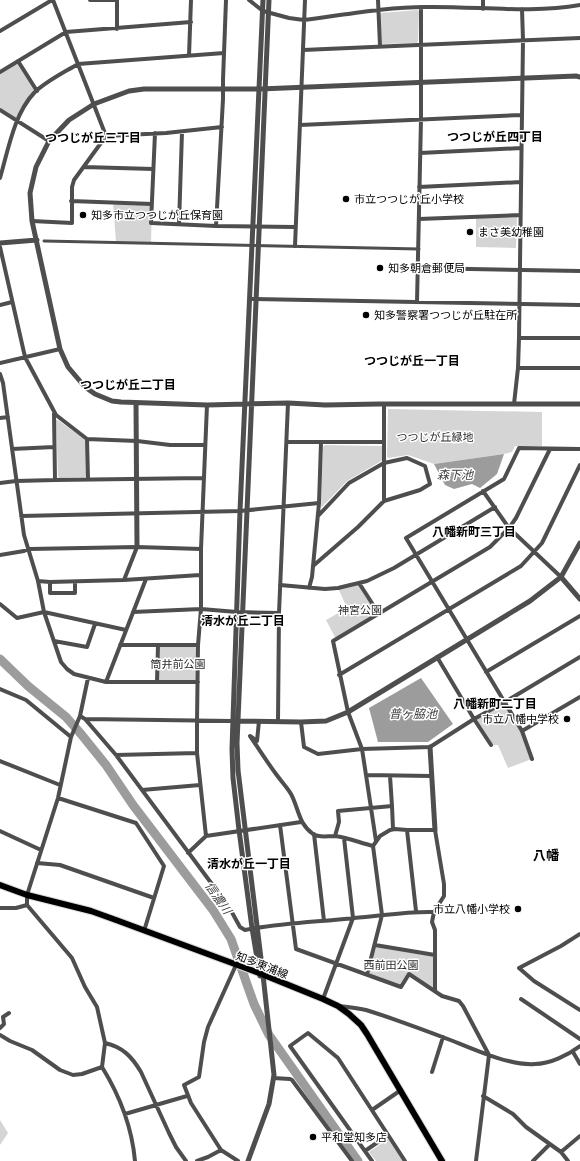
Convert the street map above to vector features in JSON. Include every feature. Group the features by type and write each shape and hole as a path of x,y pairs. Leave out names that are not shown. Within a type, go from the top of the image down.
{"main road":[{"name":"知多東浦線","path":"0,885 27,895 90,911 144,930 261,974 338,1006 356,1020 364,1029 442,1161"}],"street":[{"path":"0,31 52,0 66,32 106,136"},
{"path":"90,0 117,0 117,29"},
{"path":"189,56 191,0"},
{"path":"216,226 222,127 226,0"},
{"path":"249,0 263,11 289,18 304,20 379,10 421,7 557,9 579,5 577,0"},
{"path":"248,1161 269,1104 273,1078 264,986 261,974 242,830 233,778 260,226 263,0"},
{"path":"240,612 240,511 252,245 270,0"},
{"path":"294,246 305,0"},
{"path":"378,0 380,46"},
{"path":"483,0 483,9"},
{"path":"417,302 421,119 421,7"},
{"path":"514,404 518,368 519,338 523,40 522,9"},
{"path":"0,72 66,32 191,22"},
{"path":"303,50 354,49 380,46 580,38"},
{"path":"0,178 16,121 33,94 43,85 78,64 224,53"},
{"path":"18,62 37,91"},
{"path":"580,77 522,77 263,89 144,89 129,91 94,104 69,120 49,141 36,167 30,193 32,221 60,349 74,376 95,394 112,400 207,405 288,403 325,405 580,404"},
{"path":"0,110 49,141"},
{"path":"300,125 521,115"},
{"path":"106,136 182,132 222,127"},
{"path":"179,224 182,132"},
{"path":"155,133 151,223 295,227"},
{"path":"32,221 72,223 71,202 74,180 106,136"},
{"path":"420,153 521,148"},
{"path":"84,167 154,169"},
{"path":"420,187 521,182"},
{"path":"71,202 152,204"},
{"path":"419,219 520,215"},
{"path":"0,243 37,240"},
{"path":"44,240 419,249"},
{"path":"0,247 25,357 54,413 87,439 137,441 170,445 205,445"},
{"path":"418,268 580,271"},
{"path":"250,299 580,305"},
{"path":"0,305 12,302"},
{"path":"519,338 580,338"},
{"path":"0,363 60,349"},
{"path":"518,368 580,368"},
{"path":"0,374 3,383 20,516 24,536 38,581 44,612 61,662 66,669 74,674 106,682 198,682"},
{"path":"124,580 136,547 136,402"},
{"path":"278,721 278,613 288,403"},
{"path":"384,404 384,501"},
{"path":"206,836 197,753 197,721 198,645 201,609 200,575 207,405"},
{"path":"54,413 55,480"},
{"path":"0,418 8,417"},
{"path":"87,439 88,479"},
{"path":"287,442 384,442"},
{"path":"309,588 313,566 318,516 321,443"},
{"path":"12,449 54,447"},
{"path":"532,759 522,731 406,538 504,479 519,448 580,449"},
{"path":"376,842 362,749 348,712 333,641 490,547 509,528 516,518 550,449"},
{"path":"313,566 358,527 384,501 420,490 430,484 425,466 407,458 384,463 349,483 318,516"},
{"path":"339,674 521,566 542,543 580,465"},
{"path":"0,483 16,481 88,479 204,478"},
{"path":"483,491 509,528 561,577 580,599"},
{"path":"20,516 240,511 319,503"},
{"path":"280,585 309,588 338,588 368,581 394,568 495,507"},
{"path":"79,718 197,721 326,721 348,712 530,601 561,577 580,543"},
{"path":"0,555 29,549 136,547 201,549"},
{"path":"38,581 75,582 200,575"},
{"path":"106,682 146,579"},
{"path":"50,582 50,593 75,592 75,582"},
{"path":"359,583 379,614"},
{"path":"0,604 17,618 44,612 126,630"},
{"path":"133,612 201,609 278,613"},
{"path":"486,672 580,616"},
{"path":"54,641 87,647 95,624"},
{"path":"120,645 198,645"},
{"path":"157,682 158,645"},
{"path":"437,657 491,745"},
{"path":"301,722 304,746 318,754 362,749 430,747 474,719 580,657"},
{"path":"88,678 79,718 71,737 58,798 27,895 27,904 72,958 85,987 97,1007 105,1043 102,1067 112,1082 125,1114 130,1129 135,1161"},
{"path":"0,689 26,700 71,737"},
{"path":"522,731 580,697"},
{"path":"85,719 116,755 229,907 240,927 245,930 293,923 416,912 434,912"},
{"path":"259,721 256,742 250,736 290,794 296,805 301,822 314,834 322,837 335,836 373,846"},
{"path":"430,747 435,830 444,884 444,896 434,912 432,922 436,930 435,990"},
{"path":"116,755 197,753"},
{"path":"0,761 60,785"},
{"path":"366,774 366,776 431,776"},
{"path":"390,776 393,829"},
{"path":"142,790 200,785"},
{"path":"58,798 136,823 164,866 144,930"},
{"path":"335,836 339,822 338,811 392,806"},
{"path":"188,853 206,836 301,822"},
{"path":"280,825 296,949 401,987 409,974 442,996 459,1001 466,1012 489,1055 476,1161"},
{"path":"367,974 382,916 373,846 380,836 393,829 435,830"},
{"path":"407,830 416,912"},
{"path":"0,831 41,850"},
{"path":"314,834 324,921"},
{"path":"323,999 353,918 344,838"},
{"path":"37,863 60,865 154,898"},
{"path":"0,908 16,908 27,904"},
{"path":"580,934 561,946 519,968 534,981 580,1010"},
{"path":"375,945 435,955"},
{"path":"236,965 208,1027 204,1042 199,1077 184,1085 187,1096 221,1150 238,1161"},
{"path":"521,999 580,1039"},
{"path":"338,1006 365,1010 443,1037 489,1055 534,1065 541,1064 573,1052 580,1046"},
{"path":"0,1028 4,1024 3,1017 9,1013"},
{"path":"372,1161 290,1046 308,1034 338,1058 405,1161"},
{"path":"0,1035 32,1050 60,1070 73,1075 82,1074 102,1067"},
{"path":"432,1072 443,1037"},
{"path":"105,1043 120,1048 134,1060 176,1147 186,1161"},
{"path":"573,1052 580,1064"},
{"path":"273,1078 292,1080 352,1161"},
{"path":"372,1110 401,1090"},
{"path":"125,1114 187,1096"},
{"path":"483,1096 513,1114 526,1127 561,1152 568,1161"},
{"path":"365,1151 388,1135"},
{"path":"561,1152 580,1136"},
{"path":"533,1161 550,1144"},
{"path":"197,1161 221,1150"}],"green space":[{"path":"419,11 417,43 380,43 379,15 381,13"},
{"path":"18,61 37,91 16,121 0,110 0,72"},
{"path":"113,203 152,204 151,243 116,242"},
{"path":"517,217 516,248 476,247 476,218"},
{"name":"つつじが丘緑地","path":"388,409 542,412 542,446 515,446 512,452 504,454 434,464 408,455 389,458 387,457"},
{"path":"56,420 84,439 86,443 87,475 85,477 59,478"},
{"path":"325,445 382,446 383,460 347,481 321,508 323,447"},
{"name":"神宮公園","path":"359,583 379,614 336,639 326,620 347,608 338,588"},
{"name":"筒井前公園","path":"158,645 198,645 198,682 157,682"},
{"path":"505,702 522,731 532,759 508,768 498,745 491,745 474,719"},
{"name":"西前田公園","path":"375,945 435,955 435,990 409,974 401,987 367,974"},
{"path":"0,1120 8,1133 0,1145"},
{"path":"388,1139 403,1161 376,1161 369,1152"}],"water":[{"name":"森下池","path":"504,454 497,474 480,488 472,484 454,489 445,485 434,464"},
{"name":"普ヶ脇池","path":"421,678 453,724 428,742 378,742 369,708"}],"waterway":[{"name":"信濃川","path":"0,659 28,686 66,717 81,734 106,765 133,805 213,910 231,939 254,1004 269,1035 358,1161"}],"place":[{"name":"市立つつじが丘小学校","path":"346,199"},
{"name":"知多市立つつじが丘保育園","path":"83,215"},
{"name":"まさ美幼稚園","path":"470,232"},
{"name":"知多朝倉郵便局","path":"380,268"},
{"name":"知多警察署つつじが丘駐在所","path":"366,315"},
{"name":"市立八幡中学校","path":"567,719"},
{"name":"市立八幡小学校","path":"518,909"},
{"name":"平和堂知多店","path":"313,1137"}],"district":[{"name":"つつじが丘四丁目","path":"495,137"},
{"name":"つつじが丘三丁目","path":"93,138"},
{"name":"つつじが丘一丁目","path":"412,361"},
{"name":"つつじが丘二丁目","path":"128,385"},
{"name":"八幡新町三丁目","path":"474,532"},
{"name":"清水が丘二丁目","path":"243,621"},
{"name":"八幡新町二丁目","path":"495,704"},
{"name":"八幡","path":"546,855"},
{"name":"清水が丘一丁目","path":"249,864"}]}
